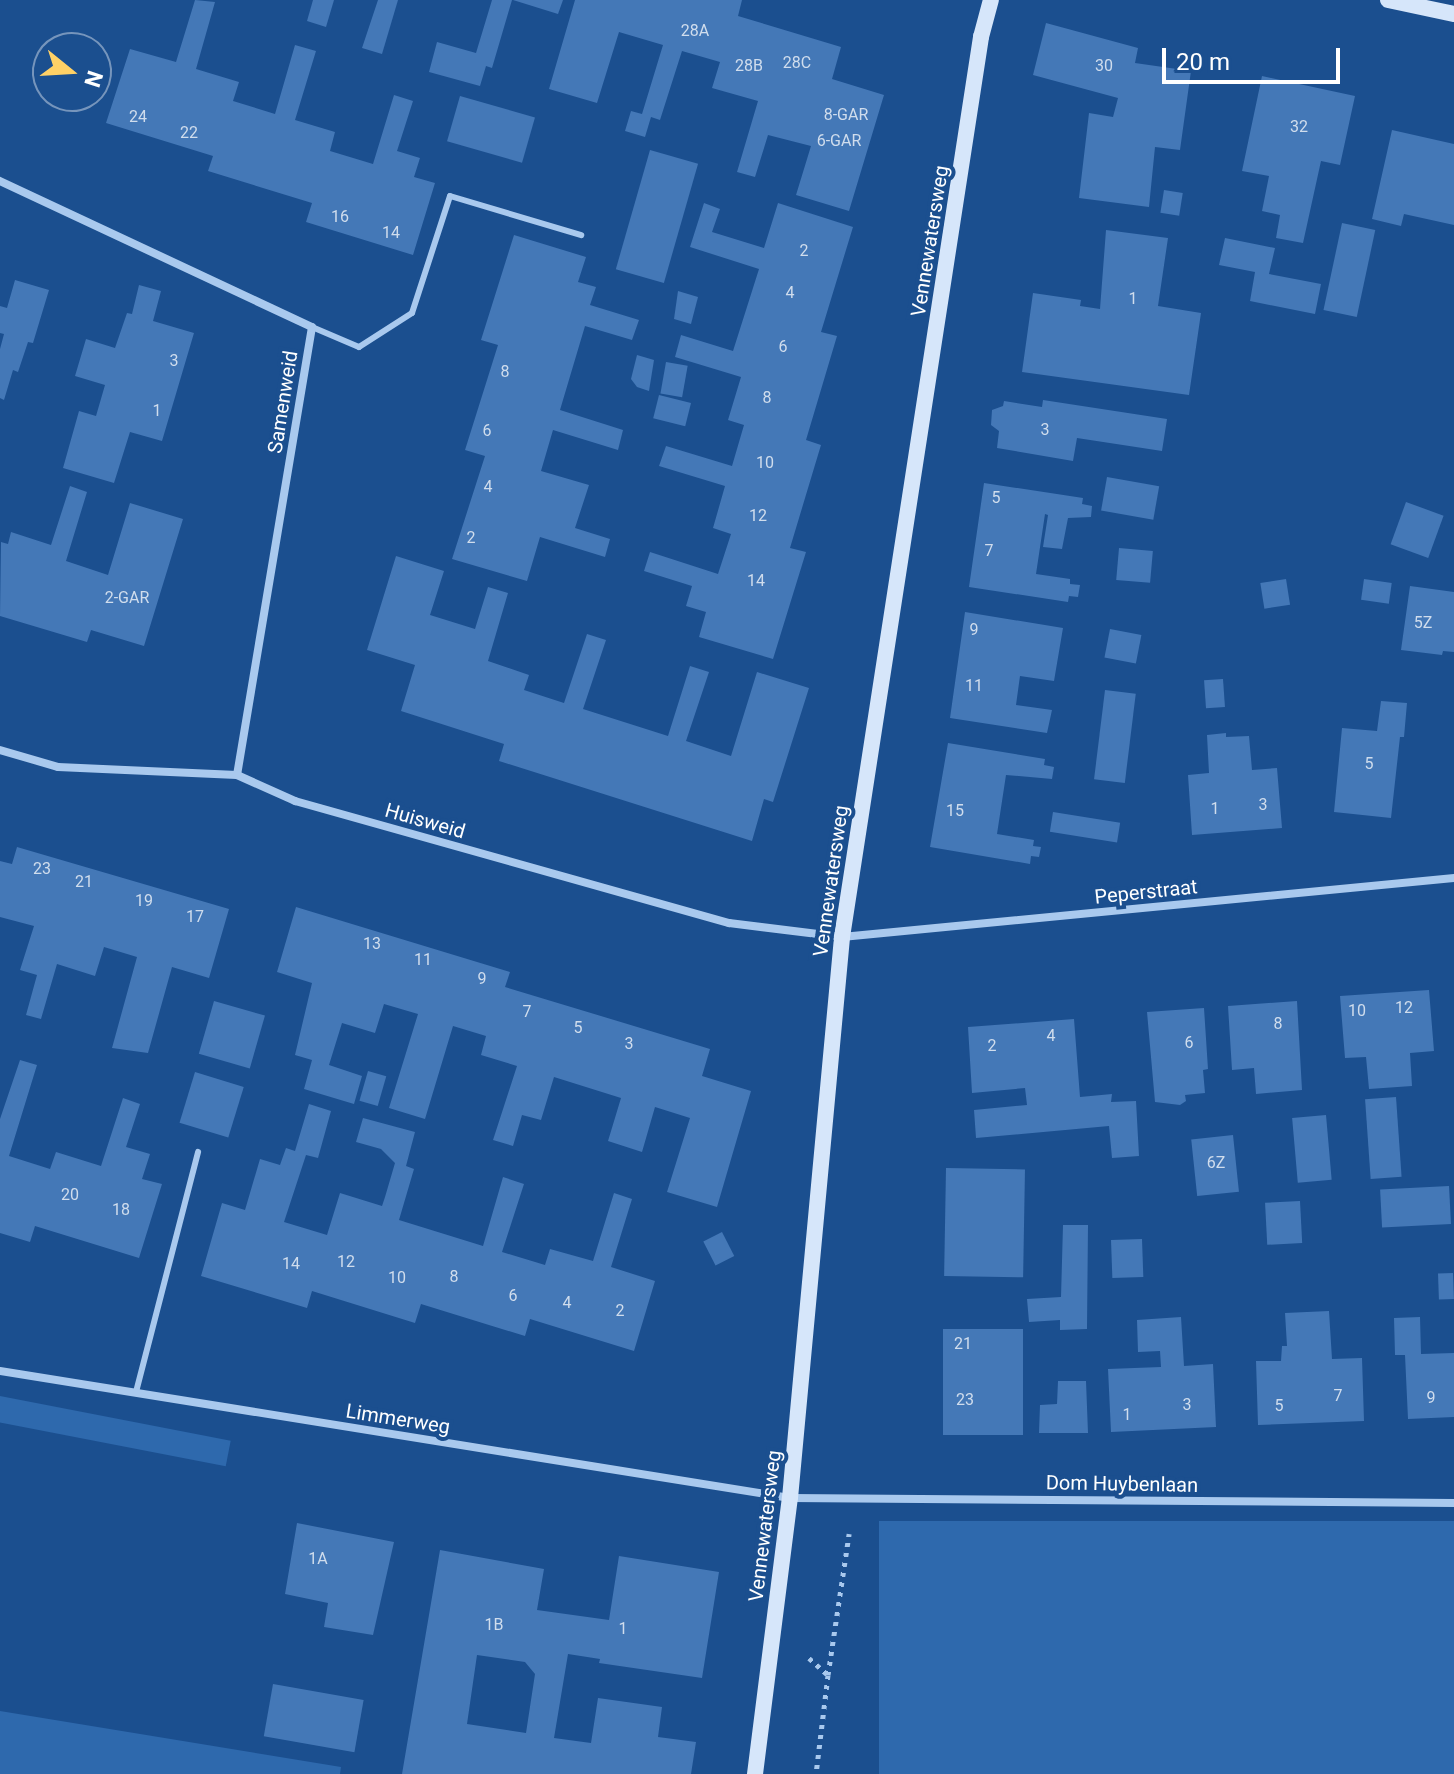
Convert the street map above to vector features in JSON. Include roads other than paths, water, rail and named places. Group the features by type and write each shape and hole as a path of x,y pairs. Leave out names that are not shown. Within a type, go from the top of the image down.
{"street":[{"name":"Vennewatersweg","path":"755,1774 790,1498 842,937 981,37 991,0"},
{"path":"1388,0 1454,14"},
{"name":"Samenweid","path":"0,181 312,327 237,775"},
{"name":"Huisweid","path":"0,750 58,767 237,775 295,801 729,923 842,937"},
{"name":"Peperstraat","path":"842,937 1454,878"},
{"name":"Limmerweg","path":"0,1371 790,1498"},
{"name":"Dom Huybenlaan","path":"790,1498 1454,1503"}],"lane":[{"path":"312,327 359,347 412,313 450,196 581,235"},
{"path":"136,1392 198,1152"}]}
